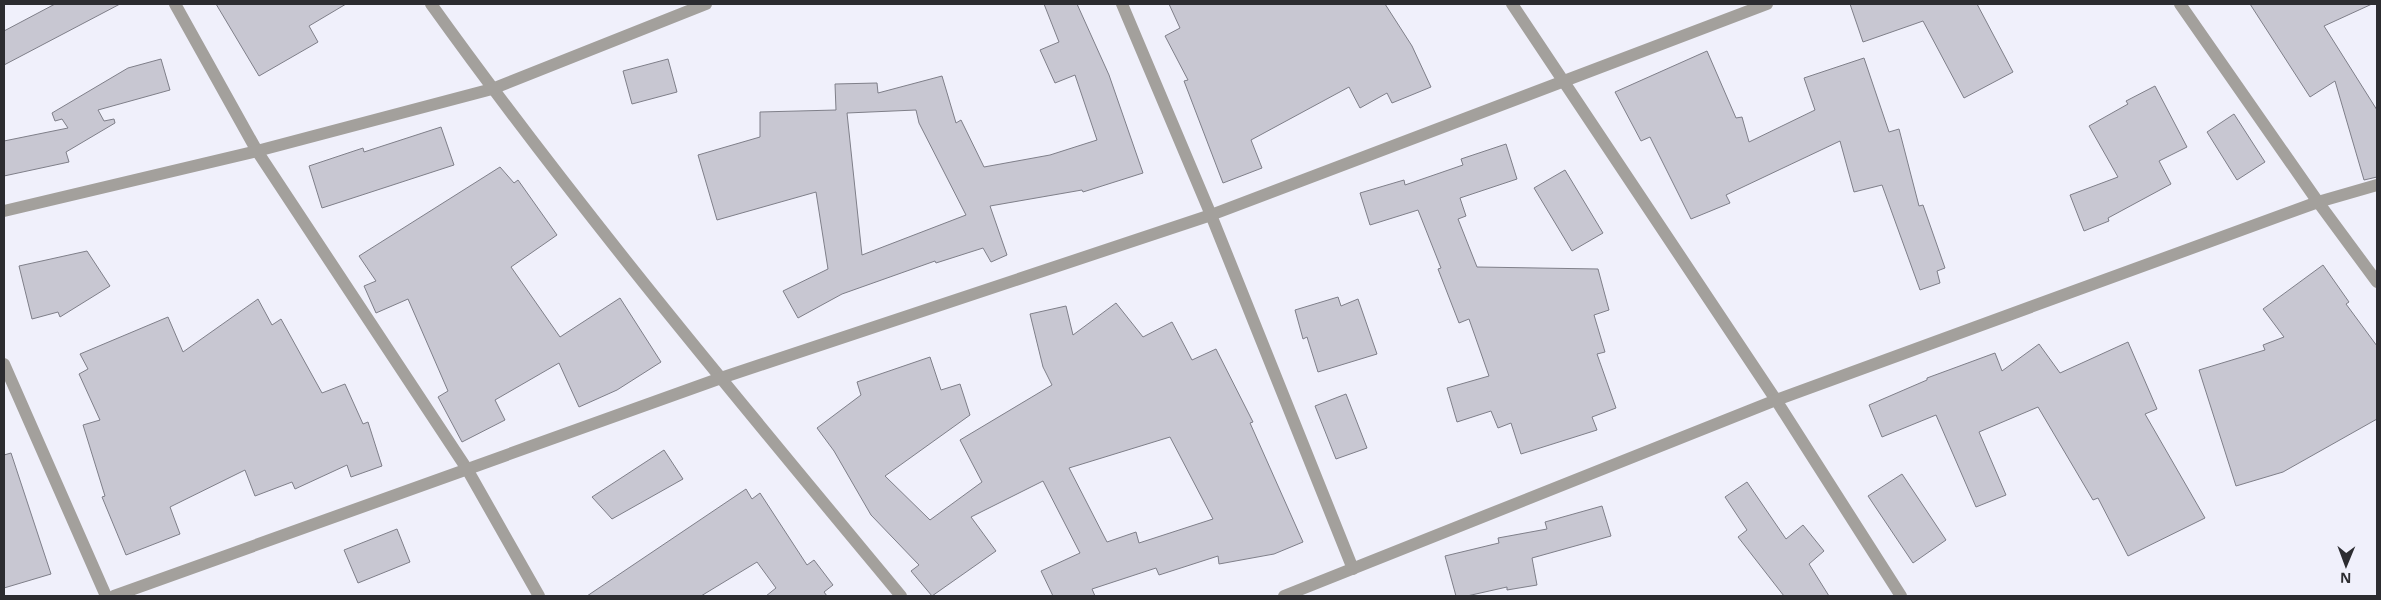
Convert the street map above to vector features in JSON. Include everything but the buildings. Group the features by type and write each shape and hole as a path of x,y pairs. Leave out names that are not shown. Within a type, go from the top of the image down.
{"street":[{"path":"175,4 257,151 467,469 539,596"},
{"path":"431,4 492,89 720,378 901,596"},
{"path":"4,211 257,151 492,89 706,4"},
{"path":"1122,4 1211,215 1352,569"},
{"path":"1512,4 1776,400 1901,596"},
{"path":"114,596 720,378 1211,215 1767,4"},
{"path":"2180,4 2318,202 2377,282"},
{"path":"1284,596 1776,400 2318,202 2377,185"},
{"path":"4,364 106,596"}]}
